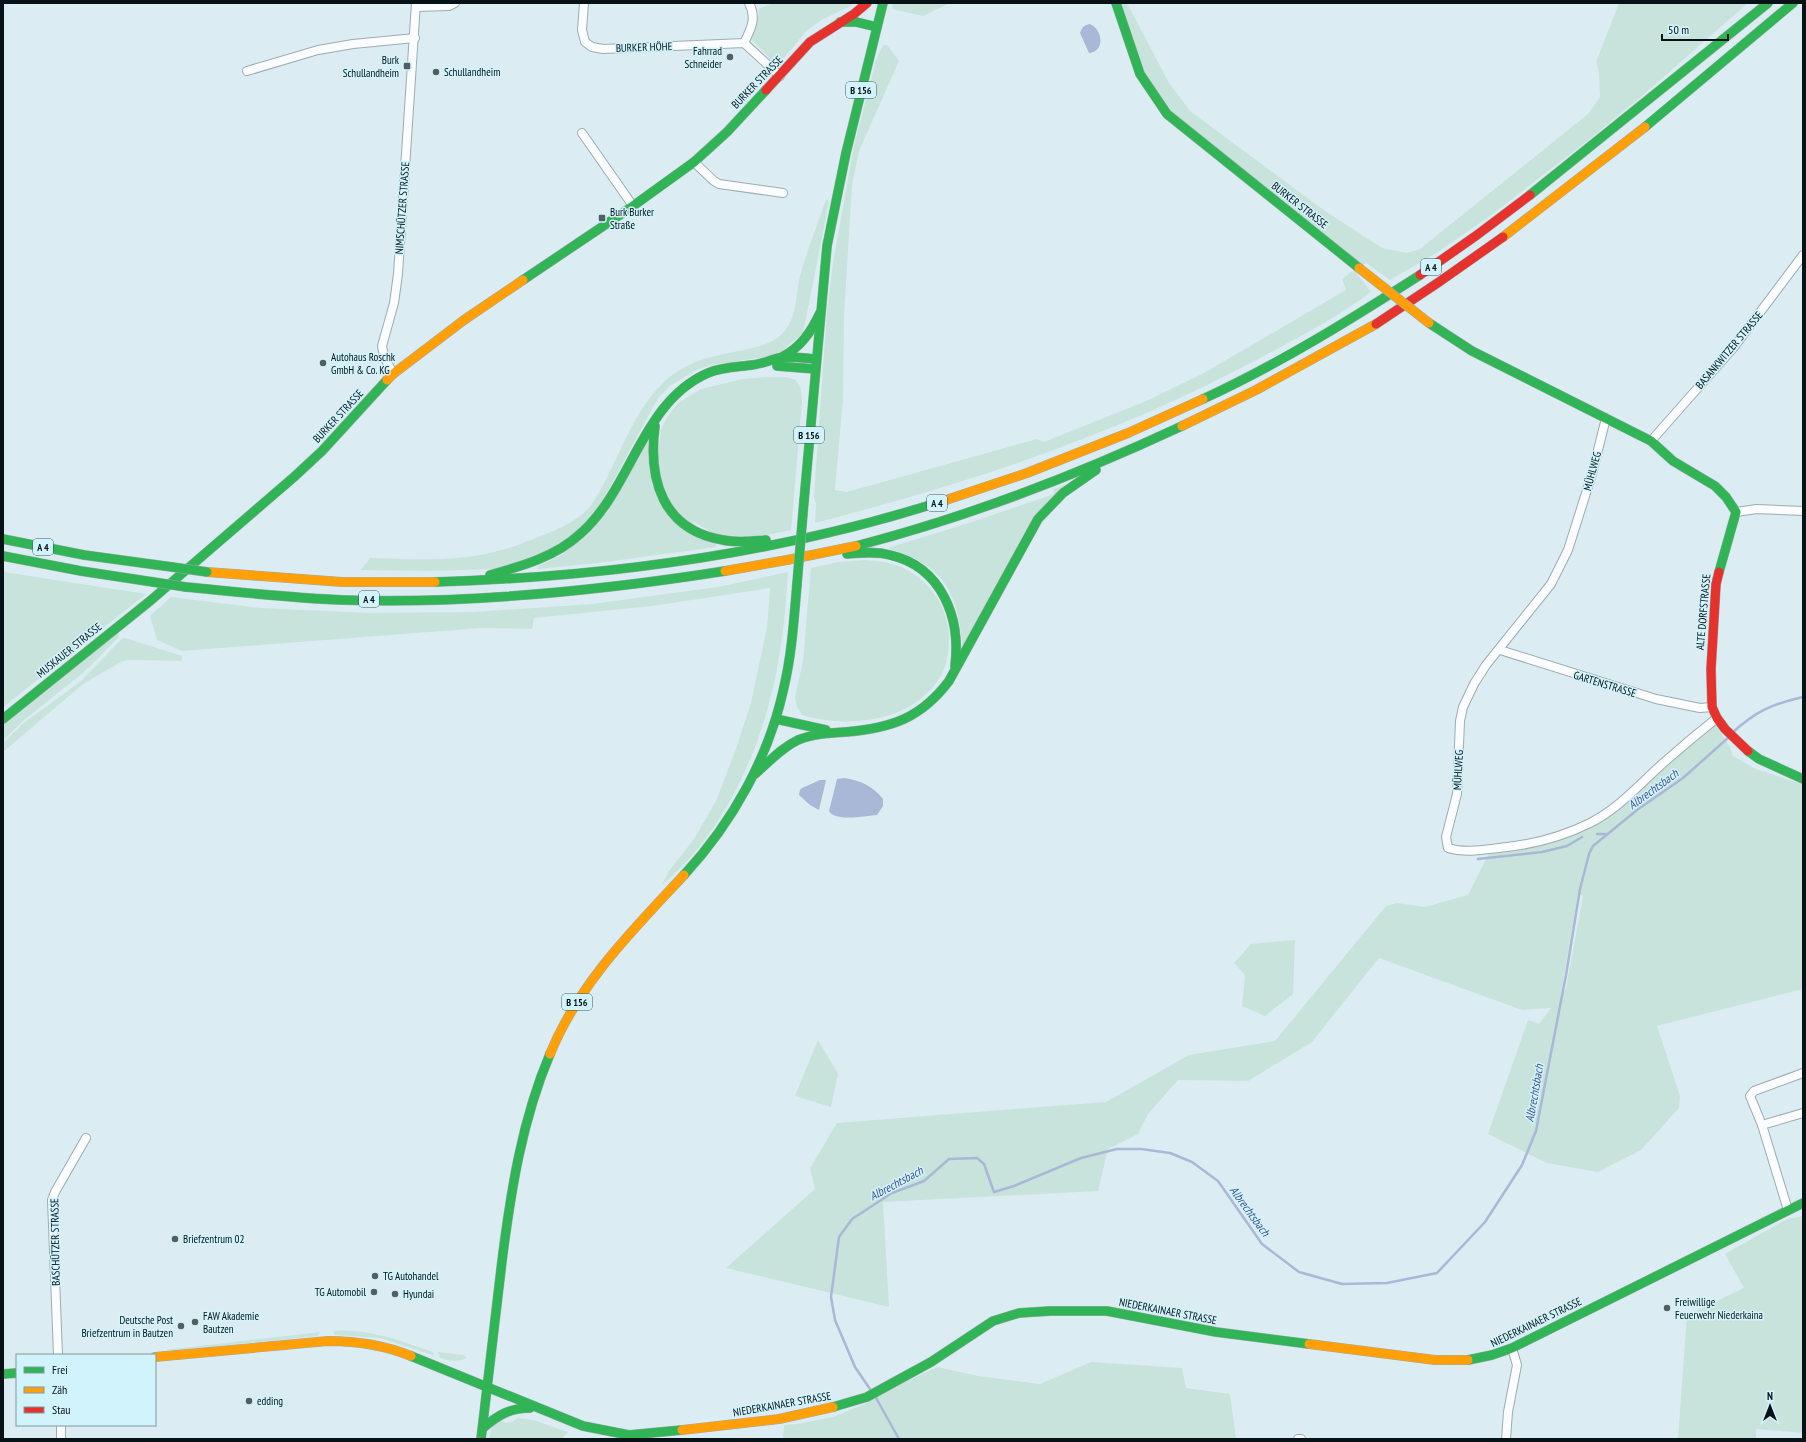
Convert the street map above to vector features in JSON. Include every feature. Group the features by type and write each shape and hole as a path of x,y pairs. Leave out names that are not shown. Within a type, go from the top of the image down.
{"main road":[{"name":"BURKER STRASSE","path":"150,601 202,558 304,468 348,424 393,374 470,316 633,206 694,162 713,145 780,76 810,42 859,11 867,3"},
{"name":"B 156","path":"481,1439 508,1218 517,1161 530,1108 546,1063 569,1013 600,968 626,937 688,871 734,812 755,774 776,719 788,667 797,584 815,364 830,232 846,153 884,3"},
{"name":"BURKER STRASSE","path":"1116,3 1126,37 1140,74 1167,114 1429,323 1472,351 1606,418"},
{"name":"A 4","path":"3,539 84,555 207,572 300,580 375,583 464,582 563,576 644,567 751,550 879,520 937,504 1052,464 1174,412 1230,386 1296,350 1424,272 1503,217 1647,104 1768,3"},
{"name":"A 4","path":"3,556 82,571 153,582 293,597 440,600 497,598 646,584 792,560 872,541 1018,495 1113,459 1228,406 1360,333 1428,290 1514,230 1658,118 1793,3"},
{"path":"840,22 856,22 877,27"},
{"path":"755,365 780,358 796,349 805,340 820,314"},
{"path":"780,358 815,364"},
{"path":"464,582 532,563 558,550 581,534 608,504 640,444 668,401 675,393 698,377 716,370 755,365 815,364"},
{"path":"1606,418 1651,441 1673,461 1715,486 1726,497 1736,512"},
{"path":"657,419 651,451 655,481 668,507 690,527 717,539 737,541 820,534"},
{"path":"755,774 782,750 798,740 811,736 884,727 908,719 926,707 935,699 949,681 1038,519 1063,493 1113,459"},
{"name":"ALTE DORFSTRASSE","path":"1736,512 1716,584 1711,669 1712,707 1717,718 1725,729 1759,759 1803,779"},
{"path":"792,560 874,552 895,556 922,568 941,590 953,615 957,641 954,671"},
{"name":"MUSKAUER STRASSE","path":"3,719 150,601"},
{"path":"776,719 793,724 840,732"},
{"name":"NIEDERKAINAER STRASSE","path":"156,1357 303,1342 351,1341 376,1345 408,1355 583,1426 629,1435 779,1419 844,1405 867,1397 931,1362 993,1321 1019,1313 1050,1311 1107,1311 1216,1332 1458,1362 1490,1357 1512,1348 1803,1203"},
{"path":"3,1374 16,1373"},
{"name":"NIEDERKAINAER STRASSE","path":"483,1428 501,1413 517,1408 538,1409"}],"street":[{"name":"NIMSCHÜTZER STRASSE","path":"393,374 384,356 382,346 394,303 398,274 415,38 416,5 449,6 455,3"},
{"name":"BURKER HÖHE","path":"584,3 582,30 585,42 596,48 744,43"},
{"path":"749,3 753,10 754,18 751,30 744,43 780,76"},
{"path":"247,70 318,50 353,44 415,38"},
{"path":"582,133 633,206"},
{"path":"694,162 719,184 783,194"},
{"name":"BASANKWITZER STRASSE","path":"1651,441 1734,347 1803,255"},
{"name":"MÜHLWEG","path":"1606,418 1592,474 1565,557 1551,584 1486,665 1463,706 1460,721 1457,794 1446,837 1448,848 1458,851 1516,846 1559,835 1592,822 1640,786 1661,765 1717,718"},
{"path":"1736,512 1757,509 1803,511"},
{"name":"GARTENSTRASSE","path":"1500,650 1656,699 1700,708 1712,707"},
{"path":"1788,1210 1762,1125 1750,1096 1754,1091 1803,1073"},
{"path":"1762,1125 1803,1113"},
{"name":"BASCHÜTZER STRASSE","path":"58,1354 52,1200 55,1192 86,1138"},
{"path":"1506,1439 1508,1412 1517,1365 1512,1348"},
{"path":"61,1426 61,1439"}],"green space":[{"path":"773,3 854,3 849,7 823,19 806,31 785,57 776,65 752,40 759,9"},
{"path":"893,3 950,3 923,16 892,9"},
{"path":"1116,3 1127,3 1169,83 1190,111 1325,211 1382,248 1407,253 1420,249 1588,114 1600,97 1599,72 1596,62 1619,3 1748,3 1642,96 1586,142 1490,216 1438,252 1390,280 1366,263 1359,267 1167,114 1151,91"},
{"path":"883,45 887,45 899,61 859,151 852,185 844,316 843,399 835,490 847,492 1037,439 1044,442 1144,402 1204,373 1346,290 1342,279 1354,270 1371,292 1358,302 1330,319 1258,359 1151,411 1096,434 986,474 873,508 815,523 816,504 814,497 827,311 833,263 854,146 876,60"},
{"path":"826,199 829,202 803,333 777,355 712,365 698,369 670,386 659,397 601,504 577,531 546,552 494,569 429,571 361,570 370,558 446,559 476,556 497,551 518,545 552,531 566,525 578,517 594,501 603,486 633,424 652,396 663,383 685,367 698,361 768,343 776,339 787,328 791,321 795,307 803,266"},
{"path":"786,377 796,380 801,389 802,402 791,530 757,537 716,535 674,510 656,472 661,429 668,416 678,403 701,389 743,379"},
{"path":"648,440 652,486 716,543 716,547 598,563 537,569 539,566 563,554"},
{"path":"1083,478 1050,502 963,654 958,617 951,594 945,584 937,574 923,563 888,548 975,521 1054,494 1054,489"},
{"path":"865,560 886,562 902,568 914,574 934,593 941,604 949,630 948,652 943,672 929,691 914,703 897,712 879,718 859,721 840,721 802,715 797,707 795,697 803,661 811,568 839,562"},
{"path":"3,571 10,573 146,594 3,707"},
{"path":"788,572 783,628 774,683 758,739 747,767 719,819 702,843 683,865 662,885 669,871 694,839 716,801 736,749 751,703 767,627 770,588 652,606 534,618 532,629 481,628 182,651 157,640 150,616 171,597 261,608 369,613 474,612 592,604 718,587"},
{"path":"118,633 119,637 83,673 24,720 3,740 3,726"},
{"path":"123,638 182,656 182,661 127,660 119,663 83,684 3,752 3,743 24,723 81,681"},
{"path":"1715,724 1730,747 1733,756 1756,769 1802,784 1803,989 1657,1026 1680,1096 1679,1108 1641,1150 1598,1172 1547,1163 1488,1134 1528,1020 1539,1024 1551,1008 1522,1010 1379,958 1312,1042 1248,1081 1178,1080 1148,1114 1138,1134 1108,1149 1098,1191 883,1202 889,1307 726,1268 815,1189 810,1168 837,1123 1106,1102 1189,1055 1275,1041 1386,906 1397,903 1425,907 1468,895 1491,849 1576,829 1642,788","holes":["1578,893 1583,896 1566,988 1561,994"]},
{"path":"1295,940 1293,994 1265,1016 1242,1006 1245,975 1234,963 1251,944"},
{"path":"818,1040 838,1074 831,1107 795,1096"},
{"path":"1803,1216 1803,1433 1756,1429 1756,1439 1678,1439 1687,1315 1744,1288 1725,1254 1787,1219"},
{"path":"333,1331 359,1331 372,1333 433,1352 435,1356 380,1338 335,1335"},
{"path":"320,1332 317,1336 180,1350 165,1350"},
{"path":"438,1352 464,1355 467,1358 456,1361 447,1360 440,1358"},
{"path":"1091,1362 1182,1368 1186,1388 1230,1394 1236,1439 783,1438 784,1425 833,1417 869,1402 883,1393 937,1367 978,1376 1040,1384"},
{"path":"518,1418 533,1420 568,1432 562,1439 489,1439 491,1429 500,1419 505,1423 512,1422"}],"water":[{"path":"1090,24 1097,30 1100,44 1098,48 1089,53 1080,33 1086,25"},
{"path":"844,778 856,780 866,785 883,799 883,806 877,815 844,817 832,814 829,811 837,779"},
{"path":"820,780 826,780 819,810 810,805 799,795 802,788"}],"waterway":[{"name":"Albrechtsbach","path":"1732,733 1749,719 1765,709 1782,702 1803,697"},
{"name":"Albrechtsbach","path":"872,1392 855,1367 835,1320 831,1297 839,1237 852,1219 892,1193 924,1181 949,1159 977,1158 984,1164 994,1192 1014,1186 1081,1158 1117,1149 1141,1149 1170,1153 1192,1162 1218,1181 1262,1244 1299,1272 1342,1284 1387,1283 1437,1273 1485,1222 1522,1165 1536,1131 1566,975 1580,889 1589,854 1593,846 1637,810 1683,778 1729,737"},
{"name":"Albrechtsbach","path":"1597,834 1607,834"},
{"path":"1478,859 1542,852 1567,846 1582,837"},
{"name":"Albrechtsbach","path":"875,1396 899,1439"}],"traffic: fast":[{"path":"804,501 827,246 846,153 883,3"},
{"path":"1116,3 1140,74 1167,114 1359,268"},
{"path":"1530,195 1768,3"},
{"path":"1645,127 1793,3"},
{"path":"840,22 856,22 877,27"},
{"path":"523,280 633,206 694,162 727,132 766,90"},
{"path":"1203,399 1314,341 1420,275"},
{"path":"782,357 800,344 820,313"},
{"path":"1429,323 1472,351 1651,441 1673,461 1715,486 1726,497 1736,512 1719,572"},
{"path":"490,575 538,560 549,555 560,549 580,534 598,515 613,494 652,425 667,404 685,386 708,373 719,370 763,363 784,357 815,359"},
{"path":"777,366 815,369"},
{"path":"3,719 150,601 294,477 322,451 387,380"},
{"path":"655,426 653,446 657,483 673,514 686,525 702,534 723,540 744,542 766,540"},
{"path":"856,546 898,535 1022,494 1103,461 1182,426"},
{"path":"755,774 781,751 798,740 828,733 878,728 904,719 928,704 949,681 1038,519 1063,493 1096,470"},
{"path":"435,582 564,575 694,559 758,548 821,534 884,519 946,500"},
{"path":"797,584 804,501"},
{"path":"3,539 84,555 172,567"},
{"path":"847,554 874,553 890,555 908,561 923,571 935,583 944,597 951,613 955,630 955,666"},
{"path":"3,556 81,571 153,582"},
{"path":"172,567 207,572"},
{"path":"186,587 323,599 391,601 439,600 487,598 582,590 630,585 725,571"},
{"path":"153,582 186,587"},
{"path":"684,875 702,855 733,811 759,763 769,738 787,674 797,584"},
{"path":"776,719 826,730"},
{"path":"1748,751 1759,759 1803,779"},
{"path":"481,1439 509,1208 525,1130 540,1079 550,1054"},
{"path":"1468,1360 1492,1355 1512,1348 1803,1203"},
{"path":"833,1407 867,1397 931,1362 993,1321 1019,1313 1050,1311 1107,1311 1216,1332 1309,1344"},
{"path":"411,1356 583,1426 629,1435 682,1430"},
{"path":"3,1374 16,1373"},
{"path":"483,1428 494,1419 505,1413 516,1409 530,1408"}],"traffic: slow":[{"path":"1503,237 1645,127"},
{"path":"1359,268 1429,323"},
{"path":"387,380 464,320 523,280"},
{"path":"1182,426 1256,390 1376,324"},
{"path":"946,500 1027,473 1128,433 1203,399"},
{"path":"725,571 856,546"},
{"path":"207,572 342,582 435,582"},
{"path":"550,1054 562,1028 576,1004 609,958 684,875"},
{"path":"156,1357 328,1341 370,1344 411,1356"},
{"path":"1309,1344 1435,1360 1468,1360"},
{"path":"682,1430 779,1419 833,1407"}],"traffic: jam":[{"path":"766,90 810,42 854,14 867,3"},
{"path":"1420,275 1530,195"},
{"path":"1376,324 1503,237"},
{"path":"1719,572 1716,584 1711,669 1712,707 1717,718 1725,729 1748,751"}],"place":[{"name":"Fahrrad Schneider","path":"730,57"},
{"name":"Burk Schullandheim","path":"407,66"},
{"name":"Schullandheim","path":"436,72"},
{"name":"Burk Burker Straße","path":"602,218"},
{"name":"Autohaus Roschk GmbH & Co. KG","path":"323,363"},
{"name":"Briefzentrum 02","path":"175,1239"},
{"name":"TG Autohandel","path":"375,1276"},
{"name":"TG Automobil","path":"374,1292"},
{"name":"Hyundai","path":"395,1294"},
{"name":"Freiwillige Feuerwehr Niederkaina","path":"1667,1308"},
{"name":"FAW Akademie Bautzen","path":"195,1322"},
{"name":"Deutsche Post Briefzentrum in Bautzen","path":"181,1326"},
{"name":"edding","path":"249,1401"}]}
